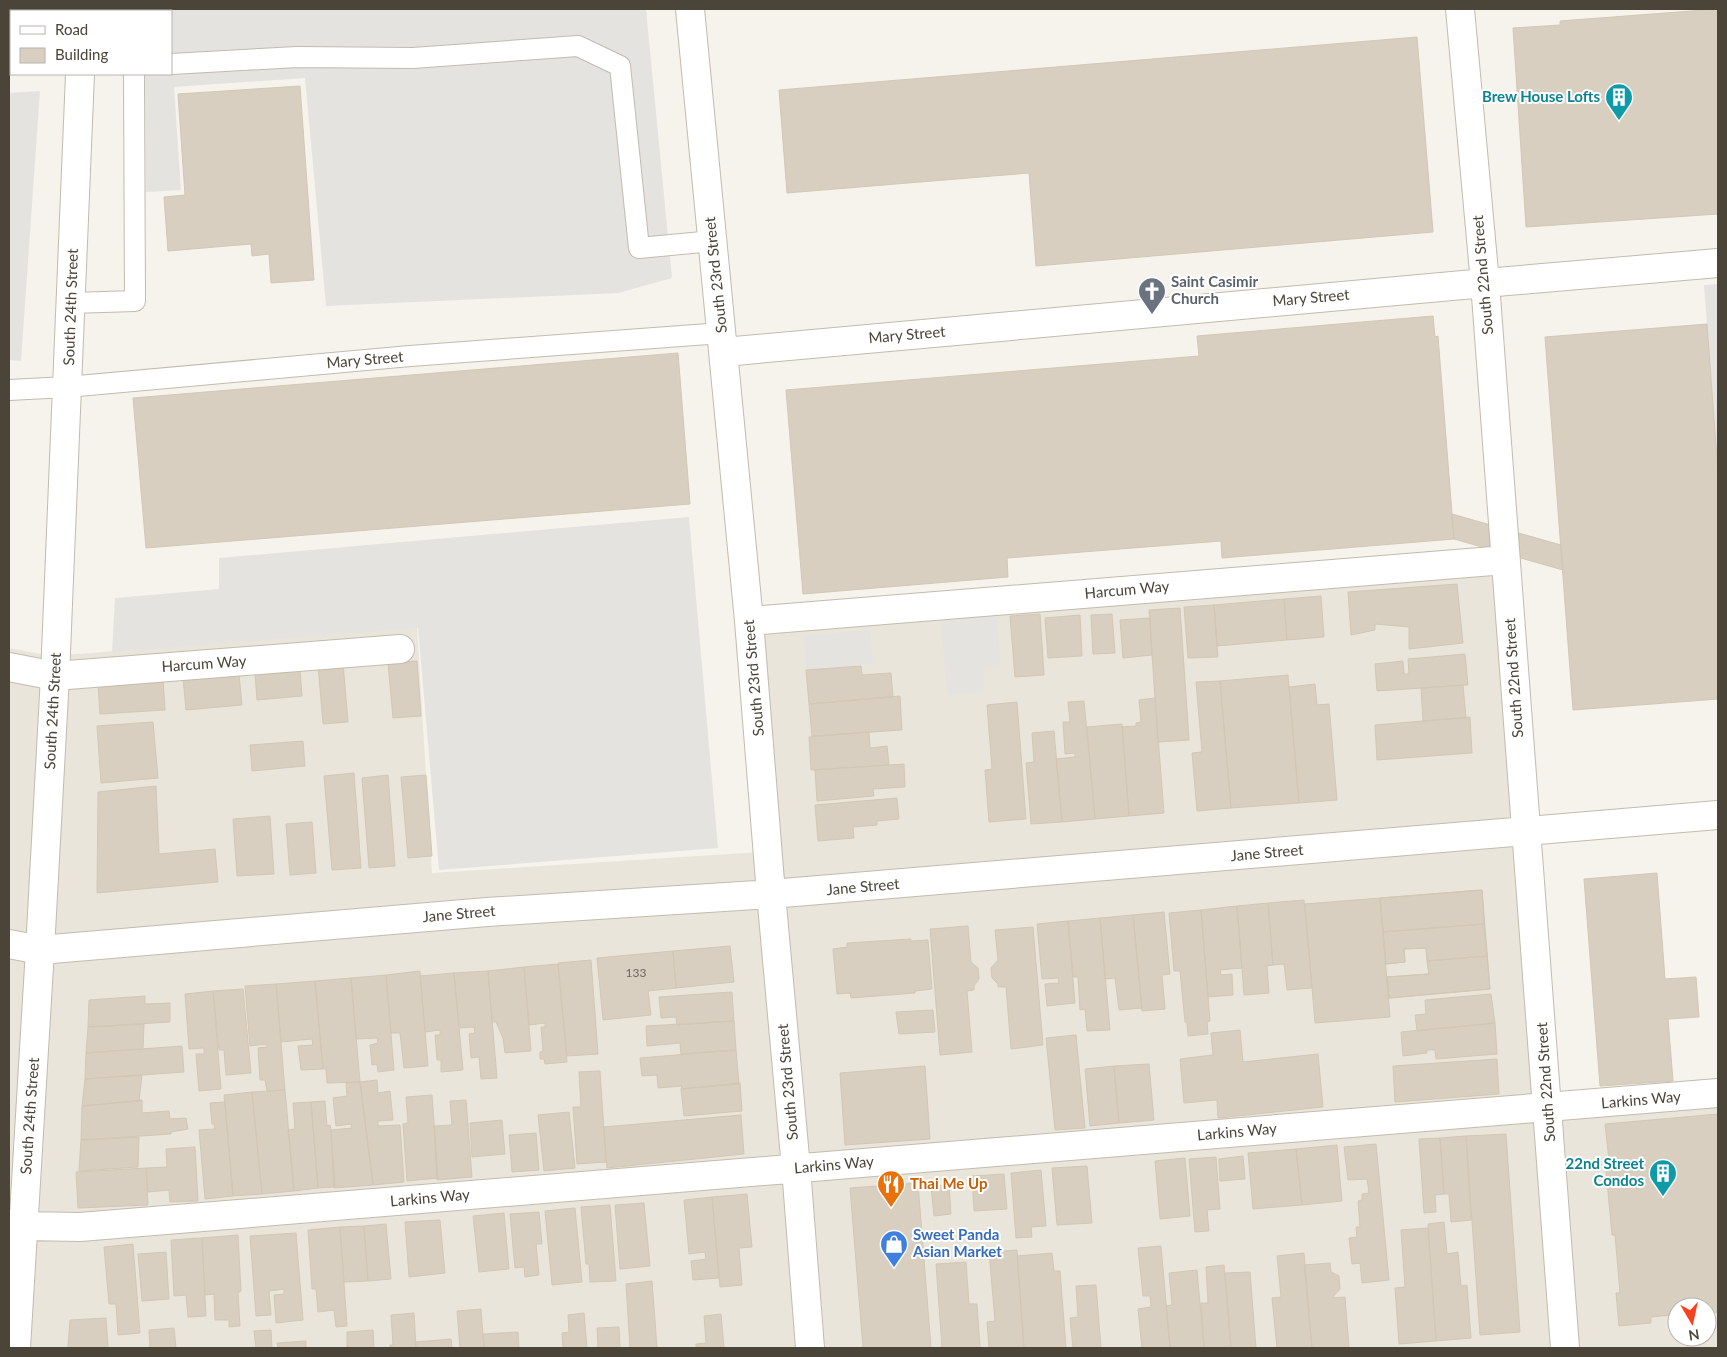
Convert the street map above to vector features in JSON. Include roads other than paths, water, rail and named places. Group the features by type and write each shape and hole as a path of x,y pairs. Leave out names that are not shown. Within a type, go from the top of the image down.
{"street":[{"name":"South 23rd Street","path":"690,9 749,621 810,1348"},
{"name":"South 22nd Street","path":"1460,9 1485,282 1565,1348"},
{"name":"South 24th Street","path":"16,1348 16,1225 40,950 55,676 80,75"},
{"name":"Mary Street","path":"723,342 1718,263"},
{"name":"Harcum Way","path":"749,621 1506,560"},
{"name":"Harcum Way","path":"9,667 55,676 400,649"},
{"name":"Jane Street","path":"9,944 40,950 487,912 771,894 1718,815"},
{"name":"Larkins Way","path":"16,1225 90,1226 1718,1093"}],"lane":[{"path":"172,64 298,57 413,58 578,46 620,66 639,248 713,241"},
{"path":"71,303 135,301 134,75"},
{"name":"Mary Street","path":"9,390 68,387 410,356 723,342"}],"place":[{"name":"Brew House Lofts","path":"1619,121"},
{"name":"Saint Casimir Church","path":"1152,315"},
{"name":"22nd Street Condos","path":"1663,1197"},
{"name":"Thai Me Up","path":"891,1208"},
{"name":"Sweet Panda Asian Market","path":"894,1268"}]}
